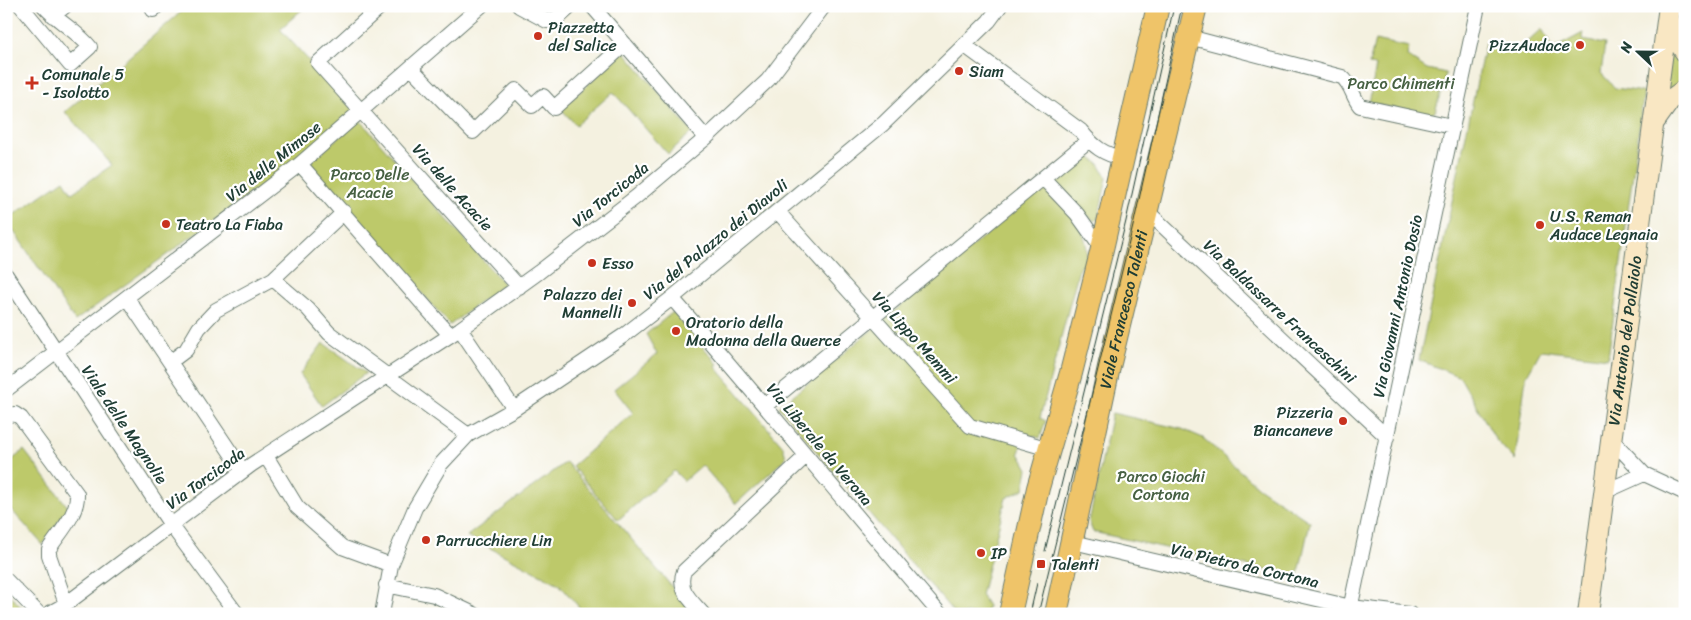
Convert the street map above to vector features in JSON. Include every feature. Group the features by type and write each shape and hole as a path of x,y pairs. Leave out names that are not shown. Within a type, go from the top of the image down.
{"main road":[{"path":"1010,614 1017,576 1049,449 1102,249 1158,6"},
{"name":"Viale Francesco Talenti","path":"1056,614 1073,542 1109,367 1148,212 1196,6"},
{"path":"998,614 1017,576"}],"street":[{"path":"21,6 70,65 90,47 80,34 49,11"},
{"path":"49,11 65,6"},
{"path":"362,111 318,63 381,6"},
{"name":"Via delle Mimose","path":"6,390 300,164 481,6"},
{"path":"519,6 547,21 559,17 571,6"},
{"path":"592,6 706,138"},
{"name":"Via Torcicoda","path":"48,614 66,604 243,471 455,332 641,193 706,138 768,80 824,6"},
{"name":"Via del Palazzo dei Diavoli","path":"382,614 391,565 399,542 424,489 441,464 468,436 514,409 623,336 672,298 883,124 964,45 1000,6"},
{"name":"Via Giovanni Antonio Dosio","path":"1350,610 1478,6"},
{"path":"1668,10 1675,37 1685,52"},
{"name":"Via Antonio del Pollaiolo","path":"1588,614 1668,10"},
{"path":"1189,37 1342,77 1350,83 1354,98 1360,106 1452,126"},
{"path":"411,68 473,132 516,90 532,106 543,96 554,108 625,44"},
{"path":"964,45 1080,131 1088,141 1105,154 1123,158"},
{"path":"1654,122 1670,100 1685,89"},
{"name":"Via delle Acacie","path":"362,111 519,286"},
{"path":"766,405 1088,141"},
{"path":"300,164 455,332 514,409"},
{"path":"1042,178 1077,214 1102,249"},
{"path":"170,362 186,350 199,328 216,310 272,279 344,212"},
{"name":"Via Lippo Memmi","path":"778,212 970,426 1049,449"},
{"name":"Via Baldassarre Franceschini","path":"1148,212 1387,437"},
{"name":"Viale delle Magnolie","path":"6,275 171,525 237,614"},
{"path":"272,279 308,308 328,333 468,436"},
{"path":"127,298 243,471"},
{"name":"Via Liberale da Verona","path":"672,298 766,405 806,456 940,614"},
{"path":"6,415 15,414 21,418 77,494 78,504 49,549 49,555 66,604"},
{"path":"1611,438 1644,474 1683,489"},
{"path":"266,456 297,507 342,546 391,565"},
{"path":"703,614 682,590 680,581 684,571 806,456"},
{"path":"1604,492 1644,474"},
{"name":"Via Pietro da Cortona","path":"1073,542 1350,610 1410,614"},
{"path":"6,580 39,614"},
{"path":"386,586 434,595 474,614"}],"green space":[{"path":"188,6 306,6 280,29 356,112 298,160 75,321 6,220 64,180 72,193 112,165 65,112"},
{"path":"1542,29 1553,49 1583,33 1582,40 1605,44 1601,73 1615,88 1644,92 1608,358 1541,350 1526,377 1515,460 1496,440 1460,377 1419,360 1485,43 1519,50"},
{"path":"1669,36 1685,61 1685,82 1666,91"},
{"name":"Parco Chimenti","path":"1375,40 1409,47 1407,56 1427,69 1446,73 1435,112 1429,115 1369,103 1376,66 1369,65"},
{"path":"624,51 692,132 668,154 613,92 576,125 561,109"},
{"name":"Parco Delle Acacie","path":"359,119 504,284 450,325 308,164"},
{"path":"1084,153 1099,164 1107,178 1098,219 1094,221 1086,214 1078,223 1086,244 1087,254 1085,266 1080,265 1040,418 1046,421 1040,438 1025,434 1019,453 1028,469 1024,489 1006,498 981,595 988,606 986,614 955,614 779,407"},
{"path":"673,312 718,364 716,367 783,446 786,458 736,504 702,465 684,481 674,471 618,520 572,466 633,413 614,389 657,354 646,334"},
{"path":"323,343 366,373 322,406 300,374"},
{"name":"Parco Giochi Cortona","path":"1112,413 1182,429 1203,438 1258,487 1310,522 1298,577 1093,532 1089,522"},
{"path":"24,450 68,507 43,545 6,504 6,465"},
{"path":"566,462 695,614 585,614 559,584 467,536"},
{"path":"6,591 24,610 22,613 6,614"}],"tram line":[{"path":"1045,551 1126,221 1174,6"},
{"path":"1038,614 1134,222 1182,6"},
{"path":"1030,614 1037,583"}],"place":[{"name":"Piazzetta del Salice","path":"538,36"},
{"name":"PizzAudace","path":"1580,45"},
{"name":"Siam","path":"959,71"},
{"name":"Comunale 5 - Isolotto","path":"32,83"},
{"name":"Teatro La Fiaba","path":"166,224"},
{"name":"U.S. Reman Audace Legnaia","path":"1540,225"},
{"name":"Esso","path":"592,263"},
{"name":"Palazzo dei Mannelli","path":"632,303"},
{"name":"Oratorio della Madonna della Querce","path":"676,331"},
{"name":"Pizzeria Biancaneve","path":"1343,421"},
{"name":"Parrucchiere Lin","path":"426,540"},
{"name":"IP","path":"981,553"},
{"name":"Talenti","path":"1041,564"}]}
